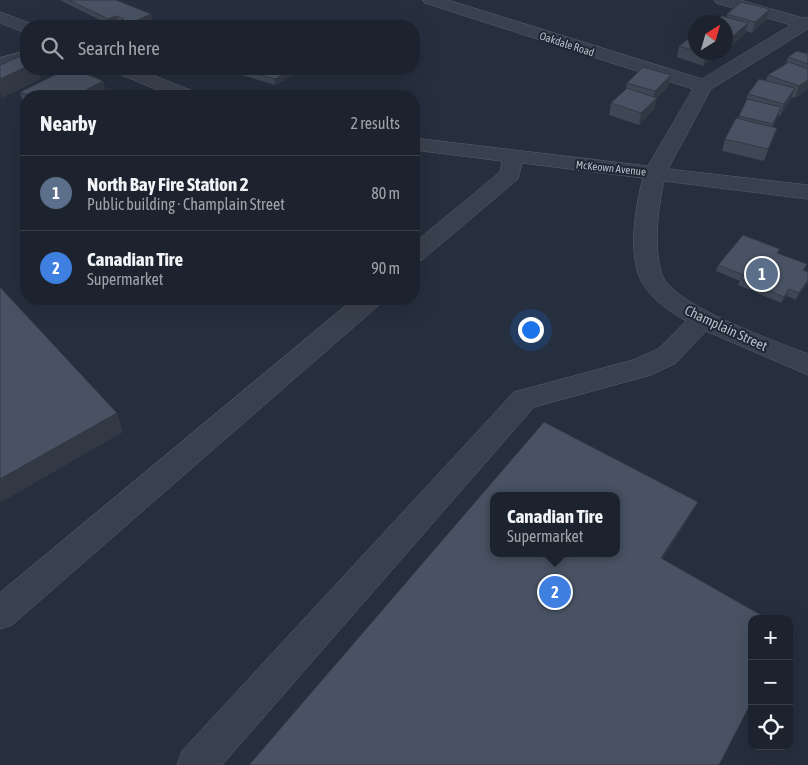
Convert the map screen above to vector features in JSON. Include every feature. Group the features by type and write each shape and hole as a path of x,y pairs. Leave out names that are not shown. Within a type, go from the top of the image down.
{"street":[{"name":"Oakdale Road","path":"431,0 704,86"},
{"path":"722,0 806,23"},
{"path":"0,16 20,25"},
{"name":"Champlain Street","path":"806,23 704,86 655,173 651,185 646,252 653,282 673,303 702,318 808,365"},
{"path":"0,64 20,57"},
{"path":"0,82 20,73"},
{"path":"137,75 173,90"},
{"name":"McKeown Avenue","path":"420,145 808,192"},
{"path":"420,251 510,174 513,157"},
{"path":"0,614 363,305"},
{"path":"196,765 524,399 641,368 659,360 667,356 690,334 702,318"}],"building":[{"path":"69,0 116,0 151,14 137,20 122,20 124,19 116,16 108,19"},
{"path":"741,2 770,9 755,22 727,14"},
{"path":"733,19 748,23 733,36"},
{"path":"688,39 688,49 679,46"},
{"path":"797,51 808,54 808,64 788,57"},
{"path":"20,56 20,70 0,79 0,65"},
{"path":"789,62 808,69 808,80 799,86 768,75"},
{"path":"643,67 671,75 655,91 627,83"},
{"path":"55,75 88,75 103,81 86,90 24,90"},
{"path":"261,75 282,75 275,79"},
{"path":"759,79 795,88 784,104 748,94"},
{"path":"627,88 657,98 641,113 611,103"},
{"path":"747,99 781,107 773,124 739,116"},
{"path":"736,118 777,128 768,149 725,139"},
{"path":"743,235 780,249 777,253 807,264 803,270 808,272 808,280 799,293 789,289 784,297 741,279 744,275 718,265"},
{"path":"0,287 117,413 0,479"},
{"path":"544,422 698,502 661,558 761,615 748,615 748,709 719,765 249,765"}],"place":[{"name":"North Bay Fire Station 2","path":"762,274"},
{"name":"Canadian Tire","path":"555,592"}]}
